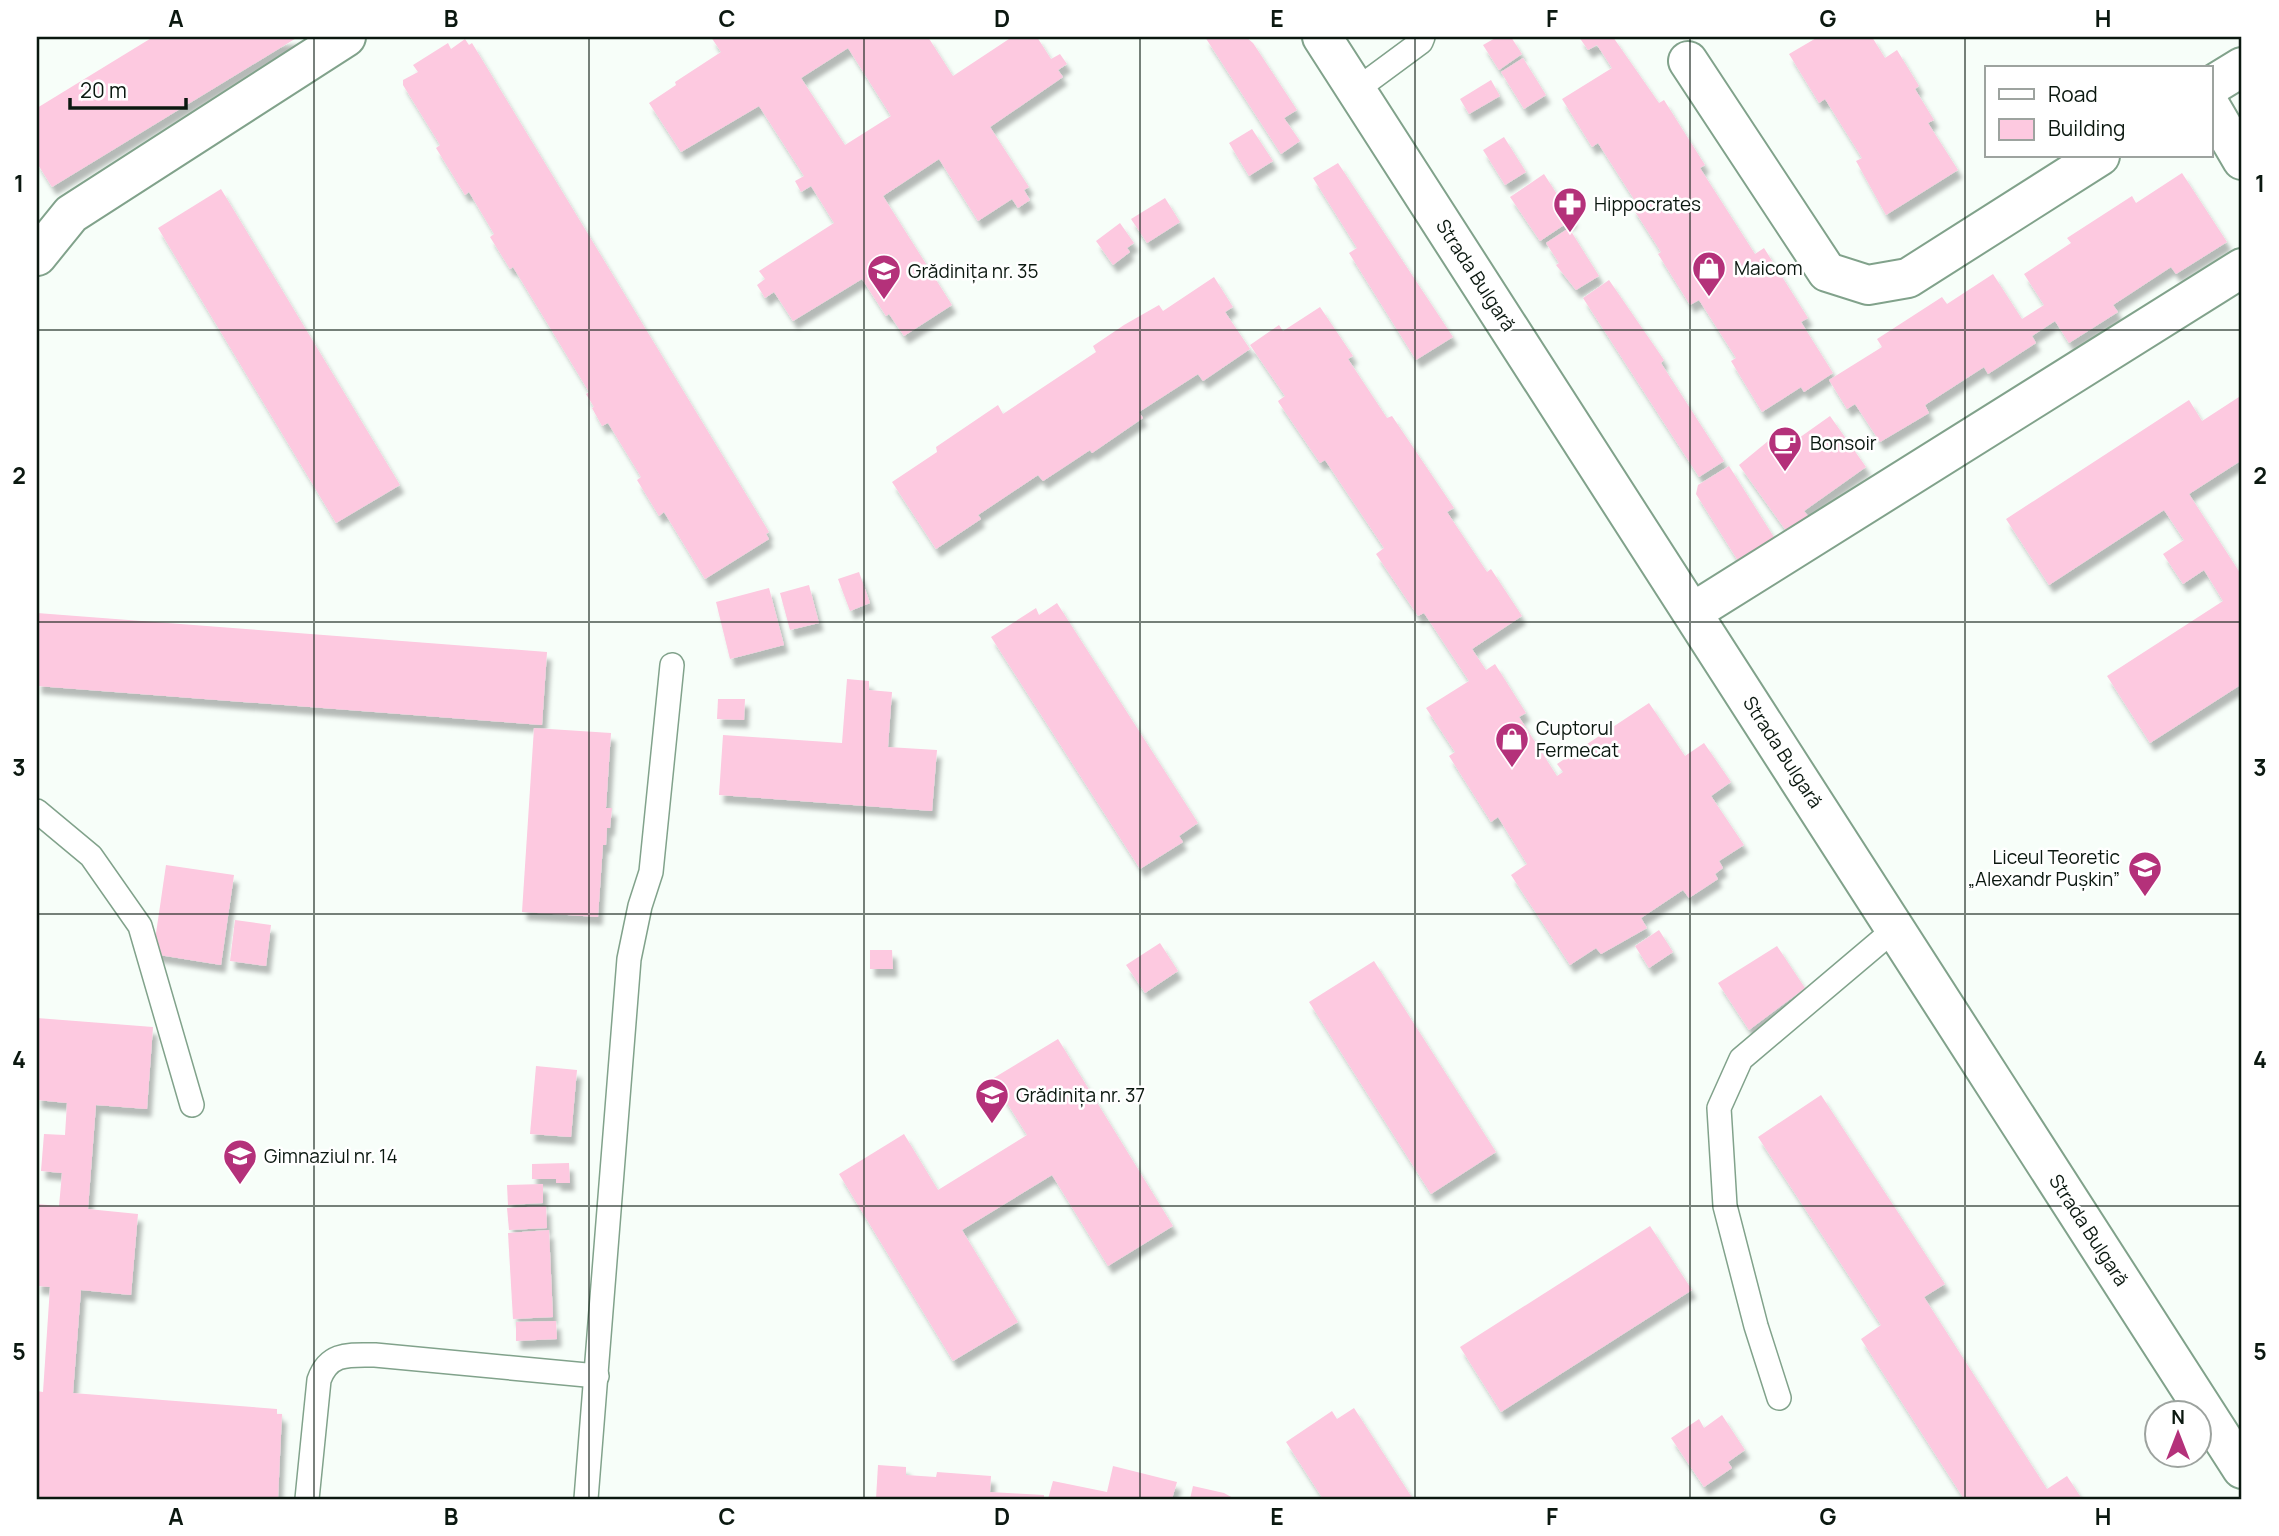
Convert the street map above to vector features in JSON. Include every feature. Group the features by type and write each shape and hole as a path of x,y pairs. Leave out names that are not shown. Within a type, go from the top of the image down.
{"street":[{"path":"37,256 71,214 346,37"},
{"name":"Strada Bulgară","path":"1322,37 2242,1469"},
{"path":"1688,61 1827,272 1868,285 1909,278 2097,158"},
{"path":"2212,85 2242,66"},
{"path":"2212,109 2242,160"},
{"path":"1693,612 2242,268"}],"lane":[{"path":"1356,90 1421,42 1423,37"},
{"path":"586,1499 629,959 640,906 651,872 672,665"},
{"path":"37,811 91,856 140,926 192,1105"},
{"path":"1779,1398 1756,1326 1725,1206 1719,1108 1741,1059 1896,928"},
{"path":"307,1499 319,1380 323,1367 332,1359 344,1355 375,1355 597,1376"}],"building":[{"path":"153,37 298,37 52,187 37,163 37,108"},
{"path":"711,37 928,37 953,76 1012,37 1037,37 1051,59 1060,54 1067,64 1058,70 1063,77 990,127 1029,187 1024,190 1030,200 1018,208 1012,199 978,221 939,159 883,196 952,305 904,336 889,314 886,316 862,279 793,321 774,292 765,298 757,285 765,279 759,271 834,223 811,186 801,192 795,181 804,176 759,106 681,152 649,103 676,85 675,82 721,52","holes":["848,48 891,116 845,145 801,78"]},
{"path":"1205,37 1246,37 1253,43 1297,110 1284,118 1300,141 1281,154"},
{"path":"1497,37 1511,37 1522,54 1499,70 1483,45"},
{"path":"1579,37 1613,37 1659,103 1664,100 1705,165 1700,168 1755,254 1764,248 1808,318 1801,322 1833,373 1804,392 1801,387 1762,412 1731,361 1736,358 1699,300 1690,305 1632,207 1637,204 1598,143 1592,147 1562,99 1612,68 1597,45 1588,50"},
{"path":"1818,37 1872,37 1885,58 1897,50 1919,86 1915,89 1934,120 1928,123 1958,170 1886,215 1856,161 1862,158 1825,99 1819,103 1789,54"},
{"path":"465,39 469,45 472,43 769,532 766,534 769,539 705,579 664,512 659,516 637,480 641,477 608,423 602,426 586,394 589,392 513,267 510,269 490,237 494,234 469,192 465,195 436,148 440,145 403,85 403,80 418,72 413,65 448,43 451,49"},
{"path":"1523,58 1546,95 1524,109 1501,72"},
{"path":"1491,80 1500,96 1469,114 1460,99"},
{"path":"1252,129 1273,161 1249,176 1229,143"},
{"path":"1504,137 1526,172 1505,185 1483,150"},
{"path":"1338,163 1453,337 1416,360 1349,253 1357,248 1313,178"},
{"path":"2182,173 2227,242 2176,274 2171,267 2113,305 2118,312 2069,343 2055,321 2032,336 2036,343 1988,374 1984,367 1925,405 1929,413 1880,442 1855,404 1847,409 1829,380 1882,347 1877,339 1942,297 1947,304 1993,274 2022,319 2044,305 2024,274 2071,243 2067,238 2132,196 2136,203"},
{"path":"1544,174 1573,219 1540,241 1510,197"},
{"path":"221,189 400,485 336,523 158,228"},
{"path":"1165,198 1180,222 1147,243 1131,219"},
{"path":"1120,223 1134,243 1127,248 1130,252 1113,265 1096,241"},
{"path":"1569,228 1599,276 1576,290 1556,265 1559,263 1546,243"},
{"path":"1214,277 1233,307 1225,312 1250,349 1203,381 1198,374 1139,412 1143,418 1092,453 1090,450 1043,481 1038,475 978,515 981,519 936,549 892,482 937,452 936,447 998,405 1003,414 1096,352 1093,346 1124,325 1159,305 1163,311"},
{"path":"1609,280 1664,360 1661,363 1724,461 1699,477 1583,298"},
{"path":"1320,307 1353,356 1348,359 1387,418 1392,416 1454,508 1447,512 1487,572 1491,569 1522,616 1472,649 1486,670 1495,664 1526,713 1519,717 1557,776 1563,772 1557,764 1649,703 1685,756 1704,743 1731,782 1711,796 1744,845 1719,861 1723,868 1715,874 1718,879 1689,898 1683,890 1641,918 1647,928 1601,954 1596,948 1570,965 1511,875 1527,864 1498,817 1491,822 1449,756 1455,752 1426,708 1469,681 1424,613 1418,616 1376,554 1384,548 1325,460 1320,463 1279,403 1285,396 1250,345 1279,325 1283,331"},
{"path":"2242,395 2242,460 2189,494 2242,576 2242,684 2150,743 2107,676 2223,601 2204,570 2183,584 2163,554 2184,540 2164,510 2049,585 2006,519 2189,400 2202,421"},
{"path":"1830,416 1866,467 1804,511 1809,517 1787,532 1739,465 1773,437 1782,450"},
{"path":"1729,466 1779,545 1740,564 1696,494 1698,485"},
{"path":"859,572 870,603 850,611 838,579"},
{"path":"809,585 819,623 790,630 780,593"},
{"path":"769,588 784,645 730,659 716,602"},
{"path":"1057,603 1198,823 1179,836 1183,842 1140,869 991,637 1036,608 1039,615"},
{"path":"37,613 547,652 542,725 37,686"},
{"path":"847,679 869,681 869,690 892,692 888,747 937,750 932,811 719,795 723,735 842,743"},
{"path":"718,699 745,699 744,720 717,719"},
{"path":"534,728 611,733 606,808 612,808 606,845 603,845 598,917 522,912"},
{"path":"166,865 234,875 221,965 153,954"},
{"path":"235,920 271,925 266,966 230,961"},
{"path":"1659,930 1673,952 1649,968 1635,946"},
{"path":"1160,943 1178,971 1145,993 1126,965"},
{"path":"1777,946 1805,988 1749,1030 1718,983"},
{"path":"870,950 892,950 893,969 870,969"},
{"path":"1374,961 1496,1152 1431,1194 1309,1002"},
{"path":"37,1018 153,1027 147,1109 96,1105 88,1209 138,1214 131,1295 81,1290 73,1393 277,1409 277,1414 282,1414 278,1499 37,1499 37,1391 43,1392 50,1287 37,1286 37,1204 59,1206 62,1173 41,1171 44,1134 65,1135 67,1103 37,1100"},
{"path":"1058,1039 1173,1226 1108,1266 1052,1175 962,1230 1018,1322 953,1361 839,1174 904,1134 938,1190 1027,1135 992,1079"},
{"path":"536,1066 577,1070 571,1137 530,1134"},
{"path":"1821,1095 1945,1284 1924,1297 2047,1489 2067,1476 2082,1499 1964,1499 1861,1339 1881,1325 1758,1137"},
{"path":"569,1163 570,1183 556,1183 556,1179 532,1179 532,1164"},
{"path":"543,1184 543,1203 508,1205 507,1185"},
{"path":"546,1206 547,1228 509,1230 507,1208"},
{"path":"1650,1226 1692,1290 1501,1412 1460,1347"},
{"path":"549,1230 553,1317 513,1319 508,1233"},
{"path":"556,1321 557,1339 516,1341 516,1322"},
{"path":"1354,1408 1413,1499 1323,1499 1286,1442 1332,1411 1337,1419"},
{"path":"1722,1415 1745,1450 1728,1462 1732,1468 1704,1487 1671,1438 1699,1419 1704,1428"},
{"path":"878,1465 906,1467 906,1475 936,1477 937,1472 991,1476 990,1492 1044,1495 1044,1499 876,1499"},
{"path":"1113,1466 1177,1482 1172,1499 1048,1499 1053,1481 1107,1492"},
{"path":"1193,1486 1224,1493 1235,1499 1190,1499"}],"place":[{"name":"Hippocrates","path":"1570,234"},
{"name":"Maicom","path":"1709,298"},
{"name":"Grădinița nr. 35","path":"884,301"},
{"name":"Bonsoir","path":"1785,473"},
{"name":"Cuptorul Fermecat","path":"1512,769"},
{"name":"Liceul Teoretic „Alexandr Pușkin”","path":"2145,898"},
{"name":"Grădinița nr. 37","path":"992,1125"},
{"name":"Gimnaziul nr. 14","path":"240,1186"}]}
